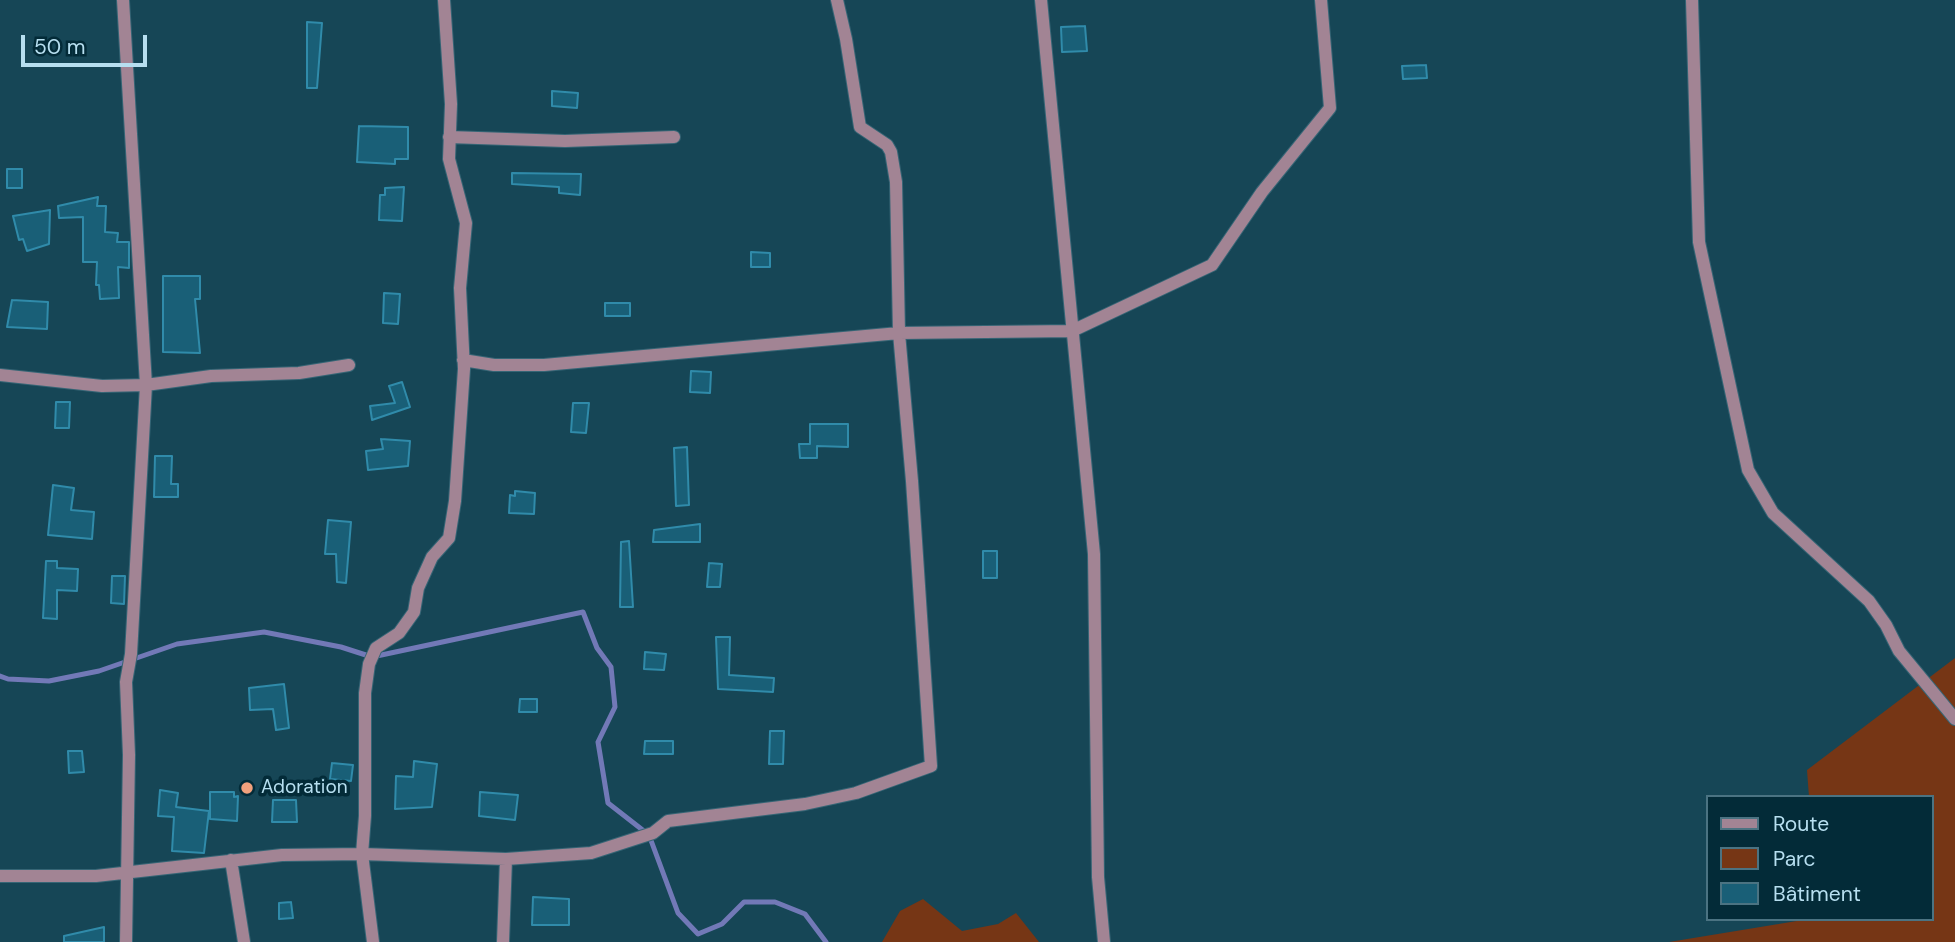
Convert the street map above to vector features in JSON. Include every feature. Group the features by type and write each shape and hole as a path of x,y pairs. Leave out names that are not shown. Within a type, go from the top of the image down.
{"street":[{"path":"123,0 146,385 131,654 126,682 129,755 126,942"},
{"path":"373,942 362,854 365,816 365,693 369,664 376,648 399,633 414,612 418,588 432,558 449,538 455,501 463,360 460,288 466,223 449,159 451,104 444,0"},
{"path":"0,876 20,873 79,877 127,874 282,855 362,854 506,859 597,852 653,834 668,821 805,804 856,793 931,766 899,333 899,244 891,152 880,139 866,134 860,127 837,0"},
{"path":"1041,0 1094,554 1098,877 1104,942"},
{"path":"463,360 494,365 544,365 899,333 1072,331 1212,265 1262,192 1330,108 1321,0"},
{"path":"1692,0 1699,242 1748,470 1773,513 1869,601 1886,625 1899,651 1955,719"},
{"path":"449,137 565,141 674,137"},
{"path":"0,375 102,386 146,385 211,376 299,373 349,365"},
{"path":"503,942 506,859"},
{"path":"231,860 244,942"}],"green space":[{"path":"1955,658 1955,942 1669,942 1797,921 1934,921 1934,795 1809,795 1807,770"},
{"path":"923,899 962,931 998,924 1016,913 1039,942 882,942 900,911"}],"building":[{"path":"307,22 322,23 317,88 307,88"},
{"path":"1085,26 1087,51 1062,52 1061,27"},
{"path":"1426,65 1427,78 1403,79 1402,66"},
{"path":"552,91 578,93 577,108 552,106"},
{"path":"359,126 408,127 408,159 395,159 395,164 357,162"},
{"path":"7,169 22,169 22,188 7,188"},
{"path":"512,173 581,174 580,195 559,193 559,187 512,184"},
{"path":"404,187 402,221 379,220 380,195 385,195 385,188"},
{"path":"98,197 97,206 106,206 105,232 118,233 117,242 129,242 129,268 118,267 119,298 100,299 99,285 96,285 97,262 83,262 83,217 59,218 58,206"},
{"path":"50,210 49,244 27,251 23,239 19,240 13,216"},
{"path":"751,252 770,253 770,267 751,267"},
{"path":"163,276 200,276 200,299 195,299 200,353 163,352"},
{"path":"384,293 400,294 398,324 383,323"},
{"path":"12,300 48,302 47,329 7,327"},
{"path":"605,303 630,303 630,316 605,316"},
{"path":"691,371 711,372 710,393 690,392"},
{"path":"402,382 410,407 372,420 370,406 395,403 389,386"},
{"path":"56,402 70,402 69,428 55,428"},
{"path":"573,403 589,403 586,433 571,432"},
{"path":"810,424 848,424 848,447 817,446 817,458 800,458 799,444 810,444"},
{"path":"381,439 410,441 408,466 368,470 366,451 383,449"},
{"path":"687,447 689,505 676,506 674,448"},
{"path":"155,456 172,456 171,484 178,484 178,497 154,497"},
{"path":"53,485 74,488 71,510 94,512 92,539 48,535"},
{"path":"515,491 535,493 534,514 509,513 510,495 515,496"},
{"path":"328,520 351,522 346,583 337,582 336,554 325,554"},
{"path":"700,524 700,542 653,542 654,530"},
{"path":"629,541 633,607 620,607 621,542"},
{"path":"983,551 997,551 997,578 983,578"},
{"path":"46,561 57,561 57,568 78,569 77,591 57,590 57,619 43,618"},
{"path":"709,563 722,564 720,587 707,587"},
{"path":"112,576 125,576 124,604 111,603"},
{"path":"716,637 730,637 729,675 774,678 773,692 718,689"},
{"path":"645,652 666,654 664,670 644,669"},
{"path":"284,684 289,728 276,730 273,709 250,710 249,688"},
{"path":"520,699 537,699 537,712 519,712"},
{"path":"770,731 784,731 783,764 769,764"},
{"path":"645,741 673,741 673,754 644,754"},
{"path":"68,751 82,751 84,772 69,773"},
{"path":"414,761 437,764 432,807 395,809 396,776 413,777"},
{"path":"332,763 353,765 351,781 330,779"},
{"path":"160,790 178,793 176,807 209,811 204,853 172,851 174,817 158,816"},
{"path":"210,792 234,792 234,797 238,796 237,821 210,819"},
{"path":"480,792 518,795 515,820 479,816"},
{"path":"273,800 296,800 297,822 272,822"},
{"path":"533,897 569,899 569,925 532,925"},
{"path":"291,902 293,918 279,919 279,903"},
{"path":"104,927 104,942 64,942 64,936"}],"waterway":[{"path":"0,676 8,679 49,681 99,671 177,644 264,632 341,647 372,657 583,612 597,648 611,667 615,707 598,742 608,803 649,835 678,913 698,934 722,924 744,902 775,902 805,914 826,942"}],"place":[{"name":"Adoration","path":"247,788"}]}
